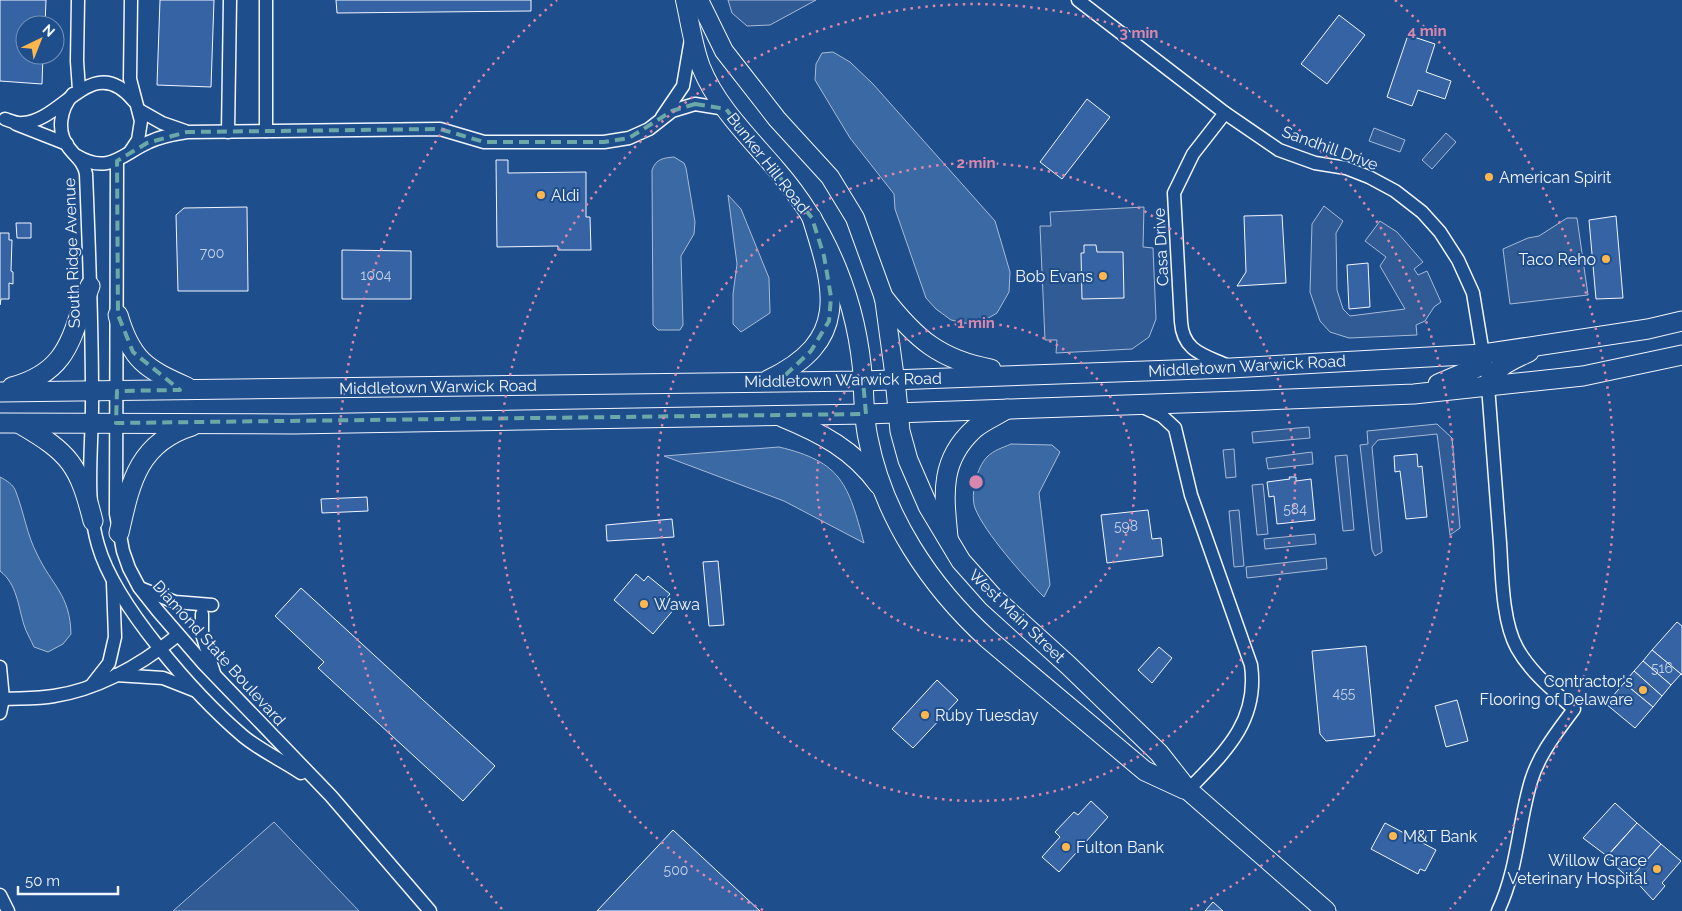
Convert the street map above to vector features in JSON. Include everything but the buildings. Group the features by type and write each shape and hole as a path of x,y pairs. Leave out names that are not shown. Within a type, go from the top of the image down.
{"main road":[{"name":"Bunker Hill Road","path":"686,0 692,34 701,66 726,109 750,141 778,171 812,218 831,250 842,278 856,325 866,414"},
{"name":"Bunker Hill Road","path":"699,0 724,51 752,89 830,177 842,195 866,245 884,298 895,379"},
{"path":"765,382 796,366 805,358 825,331 829,321 830,281 812,218"},
{"path":"0,391 36,378 62,357 74,336 77,318 90,286"},
{"path":"884,298 909,328 936,350 975,366 1024,375"},
{"path":"118,315 127,342 142,362 158,374 195,390"},
{"name":"Middletown Warwick Road","path":"0,391 92,392 863,381 1231,368 1483,354 1648,329 1682,321"},
{"path":"1488,386 1490,379 1497,370 1548,344"},
{"path":"1414,394 1478,367 1482,362 1483,354"},
{"name":"Middletown Warwick Road","path":"0,423 294,424 774,414 866,414 1414,394 1583,376 1682,355"},
{"name":"West Main Street","path":"895,379 898,412 908,460 928,506 949,543 982,586 1160,754 1188,790 1326,911"},
{"path":"949,543 945,502 946,478 951,459 974,429 1007,409"},
{"path":"774,414 824,435 842,447 871,474 884,492"},
{"name":"West Main Street","path":"866,414 868,438 884,492 921,562 965,617 1145,770 1188,790"},
{"path":"19,423 51,442 69,460 82,484 93,521"},
{"path":"119,534 130,486 139,465 153,449 172,435 184,428 204,424"}],"street":[{"path":"66,144 61,122 65,106 76,92 78,0"},
{"path":"116,423 122,158 136,145 142,122 132,90 129,64 131,0"},
{"path":"228,132 230,0"},
{"path":"266,0 266,131"},
{"name":"Sandhill Drive","path":"1082,1 1225,113 1279,150 1315,163 1346,168 1369,177 1395,191 1422,212 1440,232 1458,260 1473,293 1483,354"},
{"path":"660,121 683,86 692,34"},
{"path":"66,144 4,119 25,124 55,109 76,92 93,84 109,84 126,92 138,107 162,123 187,132"},
{"path":"77,156 98,164 122,158 160,137 187,132 440,129 484,142 604,142 629,138 649,129 672,111 695,104 726,109"},
{"name":"Casa Drive","path":"1225,113 1193,154 1174,193 1181,331 1184,341 1190,347 1231,368"},
{"name":"South Ridge Avenue","path":"66,144 84,165 86,174 92,392"},
{"path":"1488,386 1502,568 1510,629 1524,661 1536,675 1574,710 1545,750 1531,780 1512,876 1498,911"},
{"name":"Diamond State Boulevard","path":"92,392 91,479 93,521 98,545 113,581 127,604 161,649 215,711 245,738 292,767 331,796"},
{"path":"1136,404 1162,416 1175,428 1191,495 1251,665 1253,682 1250,705 1241,728 1232,743 1188,790"},
{"name":"Diamond State Boulevard","path":"116,423 116,514 119,534 129,568 139,587 214,676 331,796 430,911"},
{"path":"91,686 108,662 115,637 113,581"},
{"path":"139,587 175,602 212,605"},
{"path":"202,614 202,634 214,676"},
{"path":"3,699 54,696 91,686 151,657 178,635"},
{"path":"0,667 3,699 0,713"},
{"path":"116,675 163,678 199,692"},
{"path":"0,894 8,911"}],"highlighted area":[{"path":"695,104 726,109 812,218 824,256 831,297 829,321 811,351 778,382 863,381 866,414 116,423 117,391 180,390 133,352 118,315 117,161 147,143 187,132 440,129 484,142 604,142 629,138 672,111"}],"shaded area":[{"path":"728,0 816,0 770,25 747,26 732,13"},
{"path":"833,52 850,62 873,84 995,221 1010,272 1009,292 997,313 985,320 970,324 951,320 936,309 926,298 895,209 894,194 850,138 815,80 816,64 822,53"},
{"path":"1374,128 1405,140 1400,152 1369,141"},
{"path":"1446,133 1456,142 1432,169 1422,160"},
{"path":"674,157 684,163 686,168 695,222 694,234 681,256 683,325 680,330 658,330 653,325 652,170 660,160"},
{"path":"728,195 741,209 769,278 770,313 741,332 733,324 733,294 737,264"},
{"path":"1324,206 1343,221 1336,233 1337,290 1343,309 1350,316 1405,309 1380,266 1386,257 1365,241 1380,221 1397,232 1423,262 1414,269 1418,275 1427,271 1441,302 1434,307 1425,321 1416,325 1417,335 1349,338 1330,332 1320,321 1310,292 1312,224"},
{"path":"1144,207 1143,247 1153,248 1156,319 1149,337 1132,349 1056,353 1057,340 1045,340 1040,226 1051,226 1050,212"},
{"path":"1567,218 1577,218 1588,295 1510,304 1503,249 1528,238 1539,236"},
{"path":"1437,424 1452,438 1460,528 1450,535 1437,434 1378,440 1372,447 1382,552 1375,556 1372,550 1360,445 1368,444 1367,431"},
{"path":"1309,427 1310,438 1253,443 1252,432"},
{"path":"1011,444 1052,445 1060,452 1039,493 1050,585 1044,597 996,542 975,508 973,496 975,481 983,461 998,449"},
{"path":"779,447 817,460 839,478 853,505 864,543 784,501 664,456"},
{"path":"1234,449 1236,477 1226,478 1223,450"},
{"path":"1312,452 1313,464 1268,469 1266,458"},
{"path":"1347,455 1354,530 1343,531 1335,456"},
{"path":"0,477 14,487 34,547 64,600 67,609 71,634 63,644 48,652 34,647 25,628 10,582 0,571"},
{"path":"1263,484 1268,534 1257,535 1252,485"},
{"path":"1239,510 1244,566 1234,567 1229,511"},
{"path":"1315,534 1316,544 1265,549 1264,539"},
{"path":"1326,558 1327,569 1247,578 1246,567"},
{"path":"274,822 359,911 173,911"}],"place":[{"name":"American Spirit","path":"1489,177"},
{"name":"Aldi","path":"541,195"},
{"name":"Taco Reho","path":"1606,259"},
{"name":"Bob Evans","path":"1103,276"},
{"name":"Wawa","path":"644,604"},
{"name":"Contractor's Flooring of Delaware","path":"1643,690"},
{"name":"Ruby Tuesday","path":"925,715"},
{"name":"M&T Bank","path":"1393,836"},
{"name":"Fulton Bank","path":"1066,847"},
{"name":"Willow Grace Veterinary Hospital","path":"1657,869"}]}
